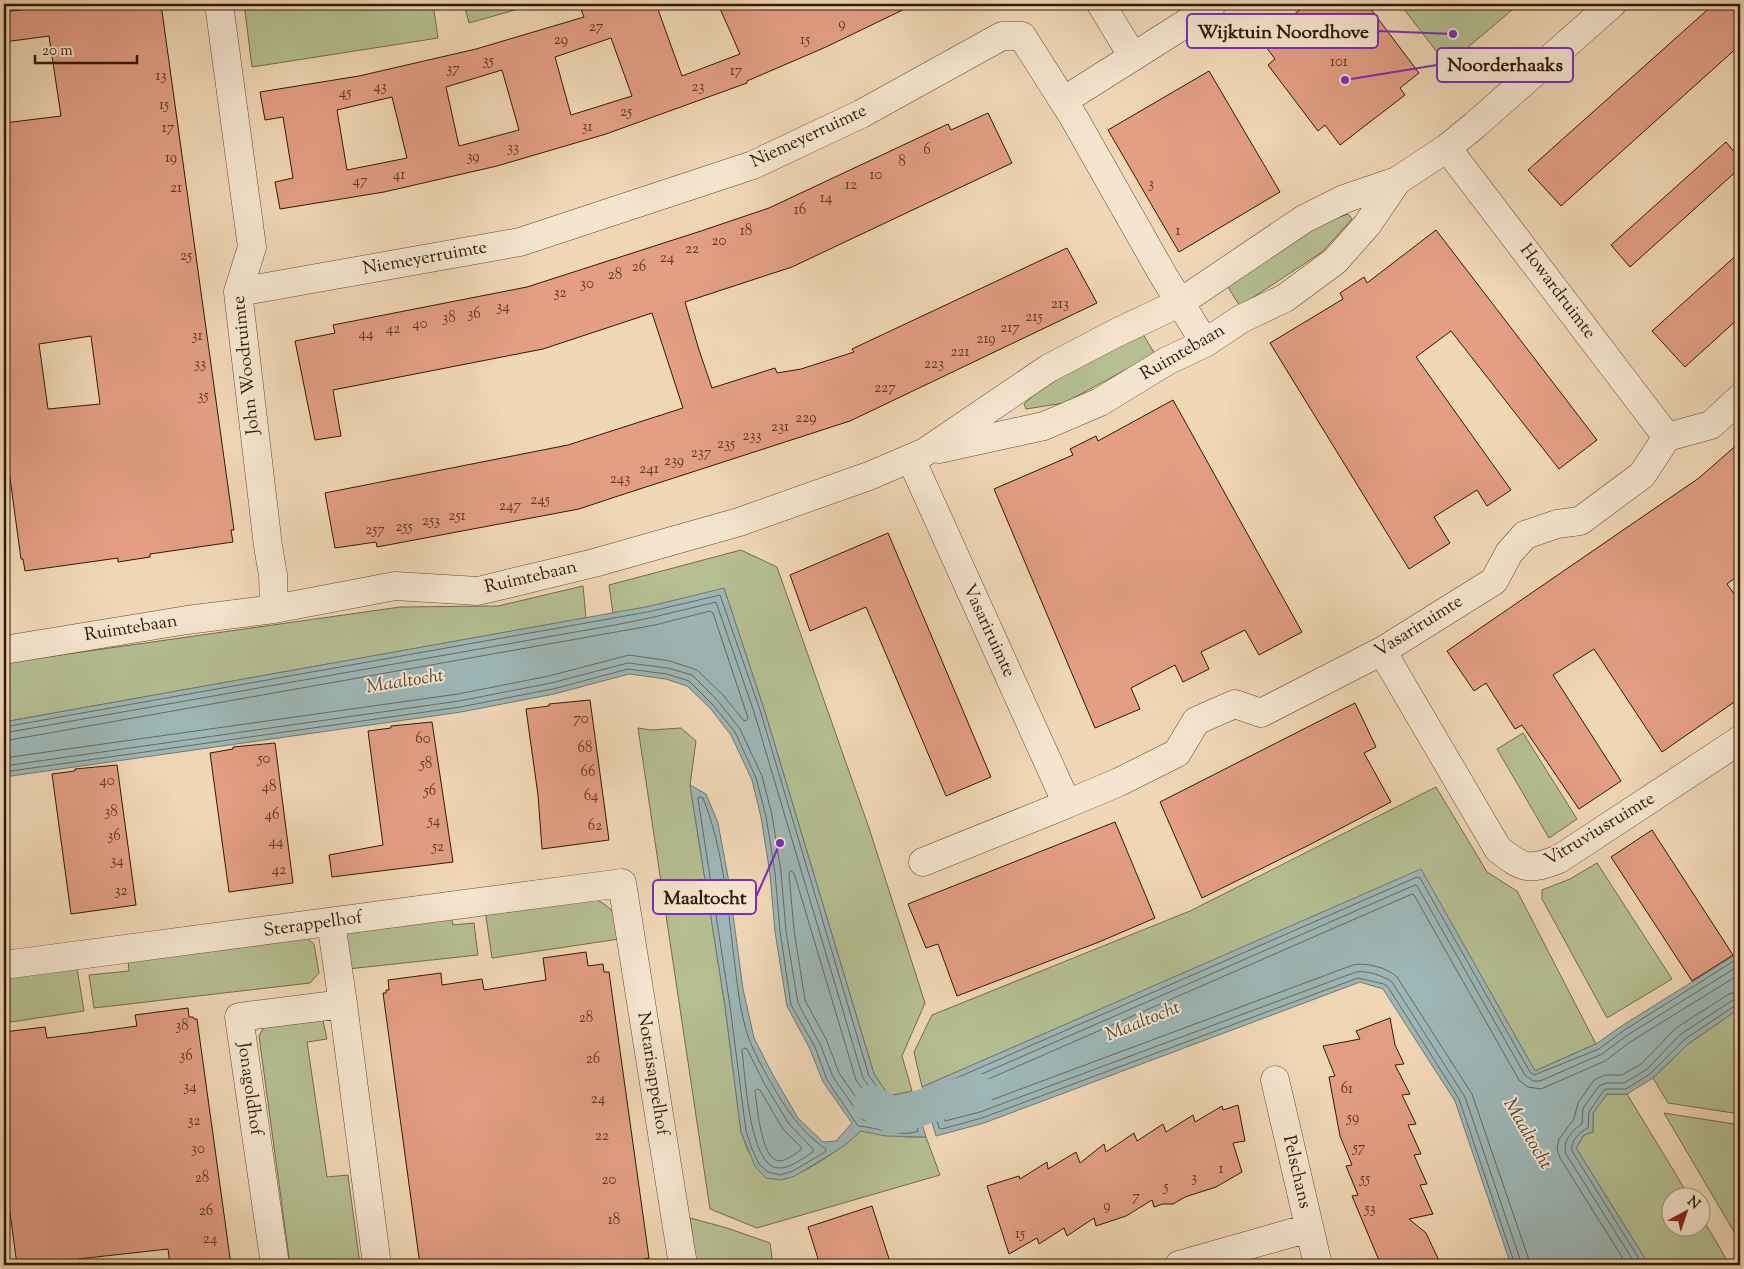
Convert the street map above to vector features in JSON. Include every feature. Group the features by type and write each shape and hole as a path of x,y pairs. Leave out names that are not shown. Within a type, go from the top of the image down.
{"street":[{"name":"John Woodruimte","path":"219,4 252,247 238,292 261,491 273,575 274,609"},
{"path":"1101,4 1132,57"},
{"path":"1063,101 1188,22 1212,4"},
{"name":"Ruimtebaan","path":"918,455 1049,368 1116,332 1181,302 1304,219 1344,199 1397,181 1447,148 1612,4"},
{"name":"Niemeyerruimte","path":"238,292 520,242 752,166 861,114 1002,36 1022,36 1063,101 1205,343"},
{"name":"Howardruimte","path":"1447,148 1667,436"},
{"name":"Ruimtebaan","path":"4,650 187,620 274,609 395,586 478,591 594,563 739,522 869,476 918,455 1044,426 1100,402 1167,361 1205,343 1241,319 1284,298 1335,261 1367,226 1397,181"},
{"path":"1667,436 1711,425 1740,398"},
{"name":"Vasariruimte","path":"923,862 1119,782 1177,753 1196,721 1234,704 1261,712 1382,651 1494,581 1509,553 1525,536 1557,524 1580,521 1642,474 1667,436"},
{"name":"Vasariruimte","path":"918,455 1067,804"},
{"name":"Vitruviusruimte","path":"1382,651 1498,849 1516,863 1538,868 1559,859 1740,740"},
{"name":"Sterappelhof","path":"4,965 622,883"},
{"name":"Notarisappelhof","path":"622,883 683,1265"},
{"path":"331,922 377,1265"},
{"name":"Jonagoldhof","path":"275,1265 239,1017 343,1004"},
{"name":"Pelschans","path":"1274,1080 1318,1265"},
{"path":"1179,1265 1309,1228"}],"green space":[{"path":"244,4 433,4 438,38 252,67"},
{"path":"464,4 536,4 469,23"},
{"path":"1400,4 1519,4 1447,65"},
{"path":"1348,214 1352,219 1322,252 1240,306 1224,281 1308,228"},
{"path":"1141,331 1155,354 1064,403 1026,409 1024,404 1054,377"},
{"path":"741,550 777,567 869,828 925,1003 902,1056 912,1091 889,1096 874,1074 764,709 724,589 613,614 609,585"},
{"path":"583,586 586,618 4,722 4,663 400,607 498,606"},
{"path":"638,728 651,730 681,728 696,741 690,785 725,1006 741,1132 748,1151 781,1180 802,1172 823,1160 861,1131 907,1137 926,1137 940,1175 757,1228 710,1209"},
{"path":"1523,733 1577,819 1549,838 1497,749"},
{"path":"1436,787 1487,872 1517,891 1596,1044 1535,1071 1421,870 922,1087 914,1052 932,1015 1190,911"},
{"path":"1597,863 1672,979 1607,1018 1542,899 1542,890 1570,879"},
{"path":"591,897 605,905 613,913 619,939 492,958 485,910"},
{"path":"451,915 453,925 474,923 478,955 348,969 344,937 352,928"},
{"path":"305,936 314,944 319,973 310,983 94,1008 89,975 129,971 128,960"},
{"path":"77,968 84,1011 4,1023 4,978"},
{"path":"1740,1008 1740,1114 1668,1103 1653,1078 1688,1044"},
{"path":"312,1013 323,1021 327,1039 307,1042 327,1177 348,1175 360,1265 290,1265 259,1036 264,1027"},
{"path":"1607,1094 1627,1094 1683,1186 1662,1186 1662,1236 1712,1235 1730,1265 1649,1265 1576,1148 1584,1135 1593,1132 1593,1113"},
{"path":"1664,1113 1734,1124 1740,1135 1740,1242 1712,1194 1712,1186 1707,1186"},
{"path":"690,1218 770,1243 773,1265 696,1265"}],"water":[{"path":"724,588 764,709 874,1074 889,1096 912,1091 926,1137 886,1136 861,1131 844,1146 795,1176 781,1180 766,1178 755,1166 741,1132 725,1006 690,785 706,794 718,823 728,877 743,989 754,1038 798,1118 823,1142 836,1141 852,1123 823,1082 810,1049 787,1006 775,932 770,874 761,817 752,780 731,735 710,708 687,686 666,679 629,674 554,694 461,712 4,777 4,722 651,606"},
{"path":"1421,869 1535,1071 1596,1044 1740,952 1740,1008 1688,1044 1653,1078 1627,1094 1607,1094 1593,1113 1593,1132 1584,1135 1576,1148 1649,1265 1511,1265 1455,1101 1383,989 1360,982 984,1123 936,1136 922,1087"}],"building":[{"path":"66,4 161,4 234,530 231,530 233,542 150,554 150,557 118,562 118,558 25,571 23,559 21,559 4,434 4,123 61,116 49,36 4,42 4,12","holes":["91,336 100,404 48,409 39,344"]},
{"path":"579,4 656,4 682,76 740,54 718,4 915,4 826,47 747,81 747,83 606,134 497,166 384,192 280,209 275,182 293,178 283,117 265,120 260,92 359,76 476,49 584,17","holes":["611,38 632,96 571,115 555,57","502,70 519,130 459,146 446,87","392,97 407,158 347,170 337,110"]},
{"path":"1308,4 1367,4 1419,73 1400,88 1405,95 1340,145 1325,125 1318,131 1268,65 1275,59 1260,39"},
{"path":"1714,4 1740,4 1740,45 1561,206 1528,170"},
{"path":"1209,71 1280,192 1179,252 1108,130"},
{"path":"988,113 1012,163 792,267 685,302 712,388 775,368 777,373 801,369 854,352 852,349 1067,248 1097,303 850,421 579,509 377,547 376,542 335,548 325,493 568,445 683,408 652,313 543,349 333,390 341,436 315,440 295,341 335,333 333,325 527,287 701,231 769,208 948,124 951,130"},
{"path":"1726,142 1740,159 1740,168 1630,267 1611,245"},
{"path":"1436,230 1597,440 1559,469 1451,331 1416,357 1511,490 1487,506 1477,490 1434,517 1450,543 1409,569 1270,343 1343,299 1340,293 1364,277 1367,283"},
{"path":"1740,252 1740,317 1685,367 1652,331"},
{"path":"1173,400 1302,632 1259,655 1245,630 1201,652 1209,669 1183,682 1175,665 1131,688 1140,709 1095,728 994,489 1073,455 1070,449 1096,436 1098,441"},
{"path":"1740,442 1740,574 1727,584 1740,602 1740,698 1662,752 1594,649 1553,675 1621,781 1579,809 1522,725 1515,729 1486,683 1474,691 1447,651 1699,478"},
{"path":"888,533 991,777 946,796 866,607 810,631 790,575"},
{"path":"590,700 609,840 542,849 538,795 526,709 549,706 549,704"},
{"path":"1355,703 1376,747 1364,753 1391,802 1202,898 1160,802"},
{"path":"432,722 453,862 332,877 329,855 383,845 368,731 391,728 391,726"},
{"path":"275,743 293,883 229,892 210,753 233,749 233,747"},
{"path":"117,765 136,905 71,914 52,774 75,771 75,769"},
{"path":"1115,822 1155,918 1099,942 957,996 938,944 926,948 908,904"},
{"path":"1652,830 1733,955 1692,981 1611,857"},
{"path":"586,952 588,966 603,964 604,972 609,972 649,1258 644,1259 644,1265 533,1265 532,1259 486,1265 420,1265 383,993 389,990 388,980 441,973 442,985 482,979 484,990 546,980 543,958"},
{"path":"188,1008 189,1017 197,1019 231,1265 170,1265 168,1249 78,1259 78,1265 17,1265 4,1168 4,1032 45,1027 47,1038 87,1033 137,1026 135,1015"},
{"path":"1390,1018 1395,1045 1404,1064 1395,1065 1410,1094 1402,1095 1416,1124 1408,1125 1421,1154 1414,1155 1427,1184 1420,1185 1433,1214 1409,1219 1426,1233 1441,1265 1381,1265 1352,1196 1358,1195 1346,1166 1352,1165 1340,1136 1329,1077 1335,1076 1323,1046 1360,1039 1356,1031"},
{"path":"1238,1105 1245,1141 1233,1143 1242,1172 1216,1187 1185,1197 1173,1204 1163,1204 1154,1207 1152,1200 1126,1216 1096,1226 1094,1218 1067,1236 1064,1228 1039,1244 1037,1238 1009,1254 987,1186 1019,1176 1020,1179 1047,1162 1048,1169 1076,1152 1080,1163 1104,1144 1106,1152 1134,1133 1137,1141 1163,1124 1166,1132 1193,1115 1195,1122 1222,1106 1223,1110"},
{"path":"872,1206 891,1265 820,1265 808,1227"}],"waterway":[{"name":"Maaltocht","path":"871,1103 893,1116 976,1091"}],"place":[{"name":"Wijktuin Noordhove","path":"1453,34"},
{"name":"Noorderhaaks","path":"1345,80"},
{"name":"Maaltocht","path":"780,843"}]}
